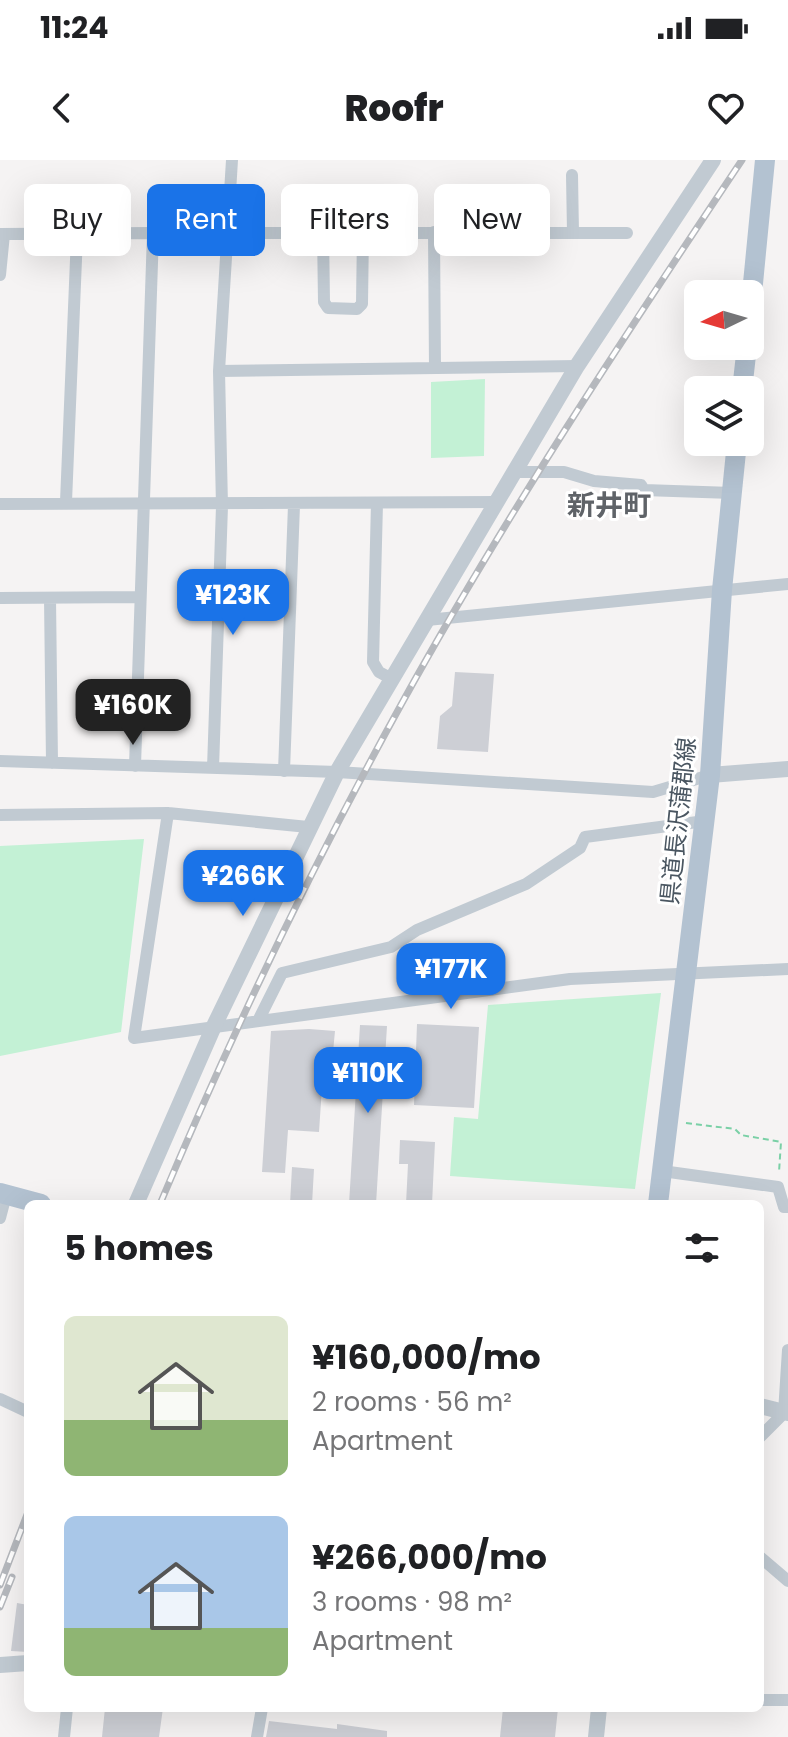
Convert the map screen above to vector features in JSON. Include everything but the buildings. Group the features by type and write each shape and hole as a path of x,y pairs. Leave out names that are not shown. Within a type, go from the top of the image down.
{"main road":[{"path":"753,280 765,160"},
{"name":"県道長沢蒲郡線","path":"658,1200 710,775 722,590 736,456"},
{"path":"3,1194 26,1200"}],"street":[{"path":"231,184 232,160"},
{"path":"138,1200 214,1026 337,772 577,366 713,160"},
{"path":"572,175 573,233"},
{"path":"418,232 434,232"},
{"path":"550,233 627,233"},
{"path":"0,275 2,234 24,234"},
{"path":"66,502 76,256"},
{"path":"135,766 152,256"},
{"path":"213,768 222,506 219,371 227,256"},
{"path":"323,256 324,302 328,308 357,309 362,304 363,256"},
{"path":"434,256 435,368"},
{"path":"219,371 577,366"},
{"path":"517,472 564,472 594,481 641,485 644,490 732,493"},
{"path":"0,504 66,502 222,506 498,502"},
{"path":"377,503 373,662 379,672 392,679"},
{"path":"284,771 294,505"},
{"path":"427,620 788,584"},
{"path":"0,598 140,597"},
{"path":"50,598 52,763"},
{"path":"0,761 337,772 653,792 710,775 788,769"},
{"path":"0,815 168,813 308,827"},
{"path":"168,813 134,1038 570,979 788,969"},
{"path":"258,1021 282,973 391,947 417,930 526,884 580,848 585,837 705,821"},
{"path":"662,1171 778,1187 784,1207 788,1207"},
{"path":"0,1218 3,1194"},
{"path":"764,1433 786,1413 788,1350"},
{"path":"0,1399 24,1410"},
{"path":"764,1407 786,1413"},
{"path":"764,1560 788,1581"},
{"path":"0,1665 24,1663"},
{"path":"764,1700 788,1700"},
{"path":"64,1737 67,1712"},
{"path":"257,1737 261,1712"},
{"path":"596,1737 599,1712"}],"path":[{"path":"669,1121 735,1129 741,1135 781,1142 778,1187"}],"green space":[{"path":"485,379 484,456 431,458 431,382"},
{"path":"144,839 121,1032 0,1056 0,846"},
{"path":"661,993 635,1189 450,1176 454,1117 478,1119 488,1005"}],"railway":[{"path":"162,1200 274,950 336,826 441,633 610,360 742,160"},
{"path":"0,1585 24,1522"},
{"path":"0,1607 12,1577"}],"district":[{"name":"新井町","path":"609,505"}]}
